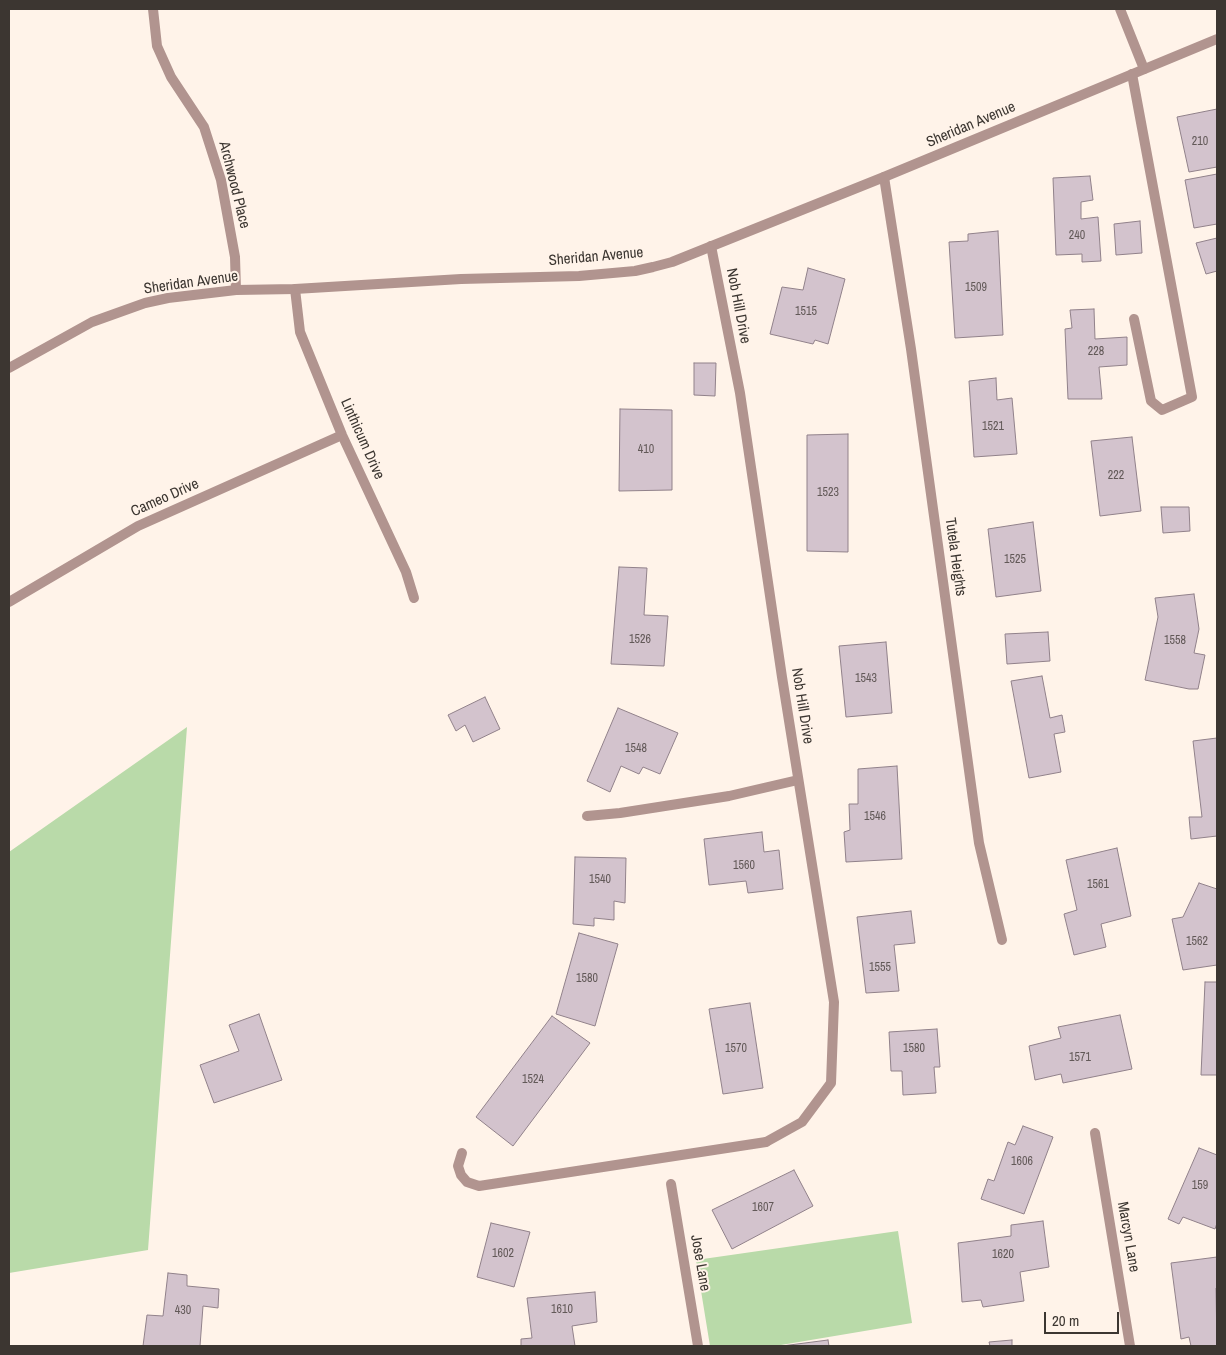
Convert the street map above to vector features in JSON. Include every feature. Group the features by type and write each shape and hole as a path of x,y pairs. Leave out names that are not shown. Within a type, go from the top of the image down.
{"street":[{"name":"Archwood Place","path":"153,9 157,46 171,77 204,127 220,180 235,257 236,290"},
{"path":"1120,9 1144,69"},
{"name":"Sheridan Avenue","path":"9,368 92,322 145,303 168,298 236,290 296,289 461,279 606,274 653,268 884,177 1217,39"},
{"path":"1132,74 1192,398 1162,410 1151,401 1134,319"},
{"name":"Tutela Heights","path":"884,177 911,349 979,842 1002,940"},
{"name":"Nob Hill Drive","path":"462,1153 458,1166 461,1175 467,1182 479,1186 766,1142 802,1122 831,1083 834,1002 798,780 740,393 711,246"},
{"name":"Linthicum Drive","path":"296,289 300,332 342,436 406,572 414,598"},
{"name":"Cameo Drive","path":"9,602 138,526 342,436"},
{"path":"587,816 620,813 729,796 798,780"},
{"name":"Marcyn Lane","path":"1095,1133 1130,1346"},
{"name":"Jose Lane","path":"671,1184 698,1346"}],"green space":[{"path":"187,727 148,1250 9,1273 9,852"},
{"path":"898,1231 912,1323 775,1346 710,1346 696,1260"}],"building":[{"path":"1217,109 1217,167 1189,172 1177,117"},
{"path":"1217,174 1217,224 1194,228 1185,180"},
{"path":"1090,176 1093,200 1081,202 1081,219 1098,217 1101,261 1082,262 1082,254 1056,255 1053,178"},
{"path":"1140,221 1142,253 1116,255 1114,224"},
{"path":"998,231 1003,335 955,338 949,242 968,241 968,234"},
{"path":"1217,238 1217,271 1206,274 1196,243"},
{"path":"808,268 845,279 828,344 815,340 813,344 770,334 782,287 803,290"},
{"path":"1094,309 1095,339 1127,337 1127,365 1099,367 1102,399 1068,399 1065,329 1072,328 1070,310"},
{"path":"694,363 716,363 715,396 694,395"},
{"path":"996,378 997,400 1012,398 1017,454 974,457 969,381"},
{"path":"620,409 672,410 672,490 619,491"},
{"path":"848,434 848,552 807,551 807,435"},
{"path":"1132,437 1141,511 1100,516 1091,441"},
{"path":"1161,507 1189,507 1190,531 1163,533"},
{"path":"1033,522 1041,591 996,597 988,529"},
{"path":"619,567 647,568 644,615 668,616 664,666 611,664"},
{"path":"1194,594 1199,629 1194,653 1205,655 1198,689 1189,689 1145,680 1158,617 1155,598"},
{"path":"1048,632 1050,661 1007,664 1005,634"},
{"path":"886,642 892,713 846,717 839,646"},
{"path":"1042,676 1050,718 1062,715 1065,732 1054,734 1061,772 1029,778 1011,681"},
{"path":"485,697 500,729 473,742 465,725 456,731 448,715"},
{"path":"618,708 678,733 660,774 643,767 639,774 621,766 610,792 587,781"},
{"path":"1217,738 1217,836 1191,839 1189,817 1202,817 1193,741"},
{"path":"897,766 902,859 846,862 844,832 850,830 849,804 858,804 858,769"},
{"path":"762,832 764,852 779,850 783,889 748,893 746,881 709,885 704,839"},
{"path":"1117,848 1131,916 1101,924 1106,947 1074,955 1064,914 1077,910 1066,860"},
{"path":"575,857 626,858 625,903 614,901 614,920 594,918 594,926 573,924"},
{"path":"1199,883 1217,889 1217,965 1183,970 1172,919 1183,917"},
{"path":"911,911 915,943 894,945 899,991 866,993 857,917"},
{"path":"579,933 618,944 595,1026 556,1014"},
{"path":"1205,982 1217,982 1217,1075 1201,1075"},
{"path":"750,1003 763,1088 723,1094 709,1009"},
{"path":"259,1014 282,1080 214,1103 200,1065 239,1051 229,1025"},
{"path":"1120,1015 1132,1069 1063,1083 1061,1074 1035,1080 1029,1046 1061,1038 1058,1027"},
{"path":"552,1016 590,1043 513,1146 476,1117"},
{"path":"937,1029 940,1067 934,1067 936,1093 903,1095 902,1071 891,1071 889,1032"},
{"path":"1023,1126 1053,1137 1024,1214 981,1199 988,1179 994,1181 1008,1142 1015,1145"},
{"path":"1199,1148 1217,1155 1217,1223 1215,1229 1183,1217 1179,1224 1168,1219"},
{"path":"794,1170 813,1206 732,1249 712,1210"},
{"path":"1043,1221 1049,1267 1020,1272 1024,1301 983,1307 981,1300 962,1302 958,1243 1011,1236 1011,1225"},
{"path":"491,1223 530,1232 514,1287 477,1277"},
{"path":"1217,1257 1217,1346 1191,1346 1189,1337 1181,1339 1171,1263"},
{"path":"168,1273 187,1275 187,1286 219,1289 218,1308 203,1306 200,1346 143,1346 147,1315 163,1316"},
{"path":"595,1292 597,1322 572,1326 575,1346 521,1346 521,1339 532,1338 527,1298"},
{"path":"828,1340 829,1346 782,1346"},
{"path":"1012,1340 1012,1346 990,1346 989,1342"}]}
